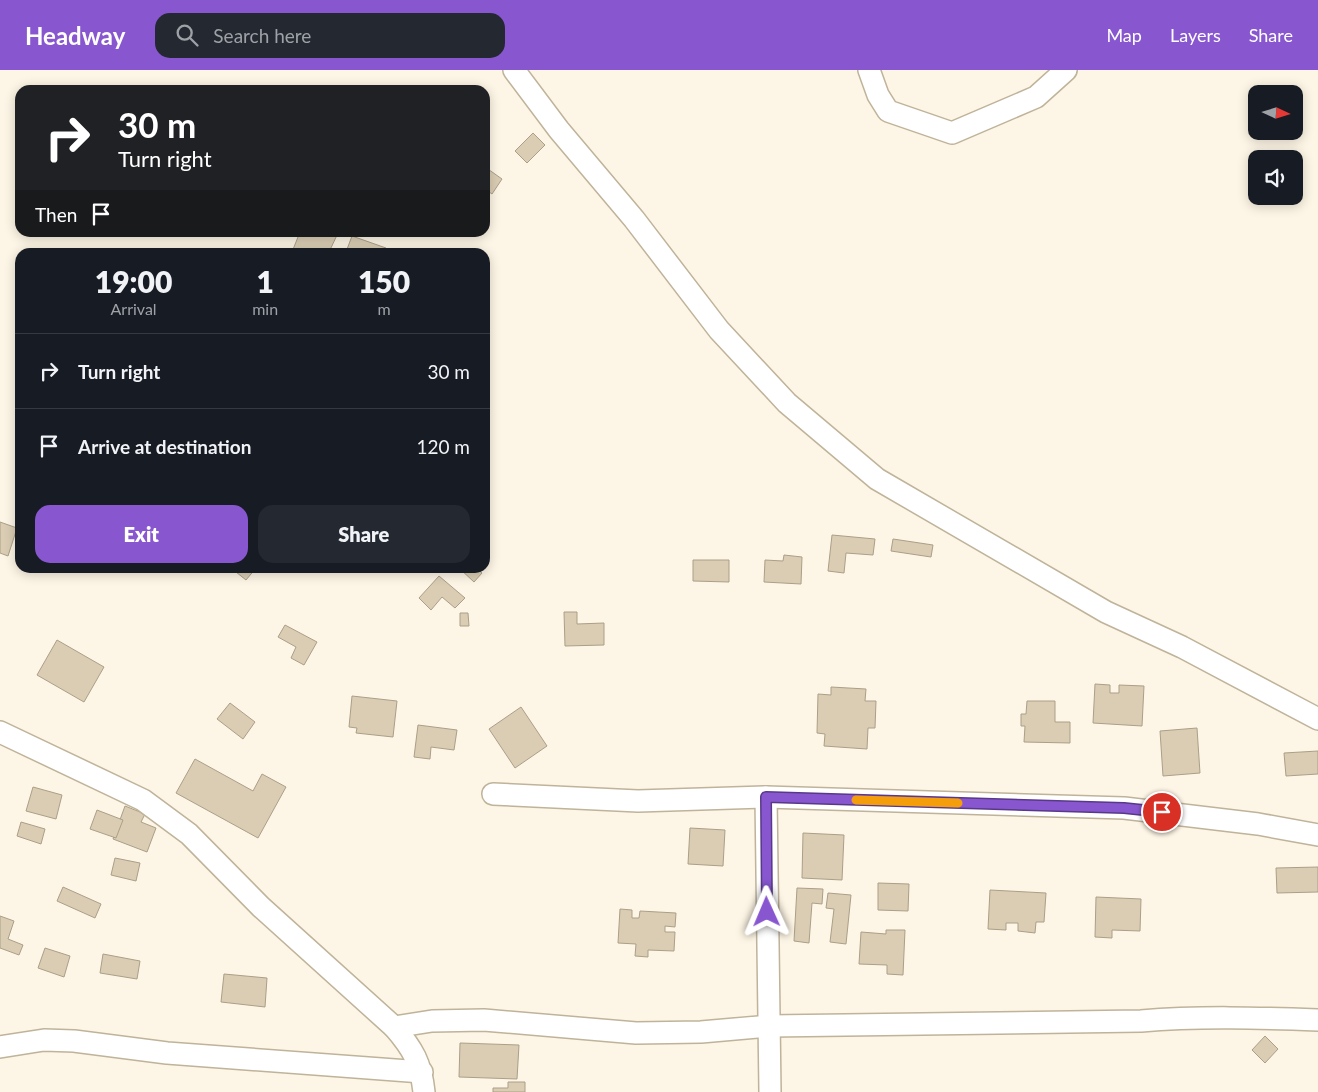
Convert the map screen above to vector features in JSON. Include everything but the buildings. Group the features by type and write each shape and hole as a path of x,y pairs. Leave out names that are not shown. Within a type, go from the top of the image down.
{"street":[{"path":"514,70 559,130 634,219 720,330 787,403 877,479 1106,612 1182,647 1318,718"},
{"path":"869,70 878,95 888,110 952,133 1036,97 1066,70"},
{"path":"0,732 143,800 181,828 286,931 394,1027 411,1046 423,1082 74,1041 44,1040 0,1047"},
{"path":"494,794 638,801 766,797 1124,808 1258,824 1318,835"},
{"path":"766,797 770,1092"},
{"path":"394,1027 432,1021 484,1020 636,1033 700,1032 769,1026 1141,1021 1183,1018 1250,1017 1318,1020"}],"slow traffic":[{"path":"856,800 958,803"}],"route":[{"path":"767,912 766,797 1124,808 1162,812"}]}
